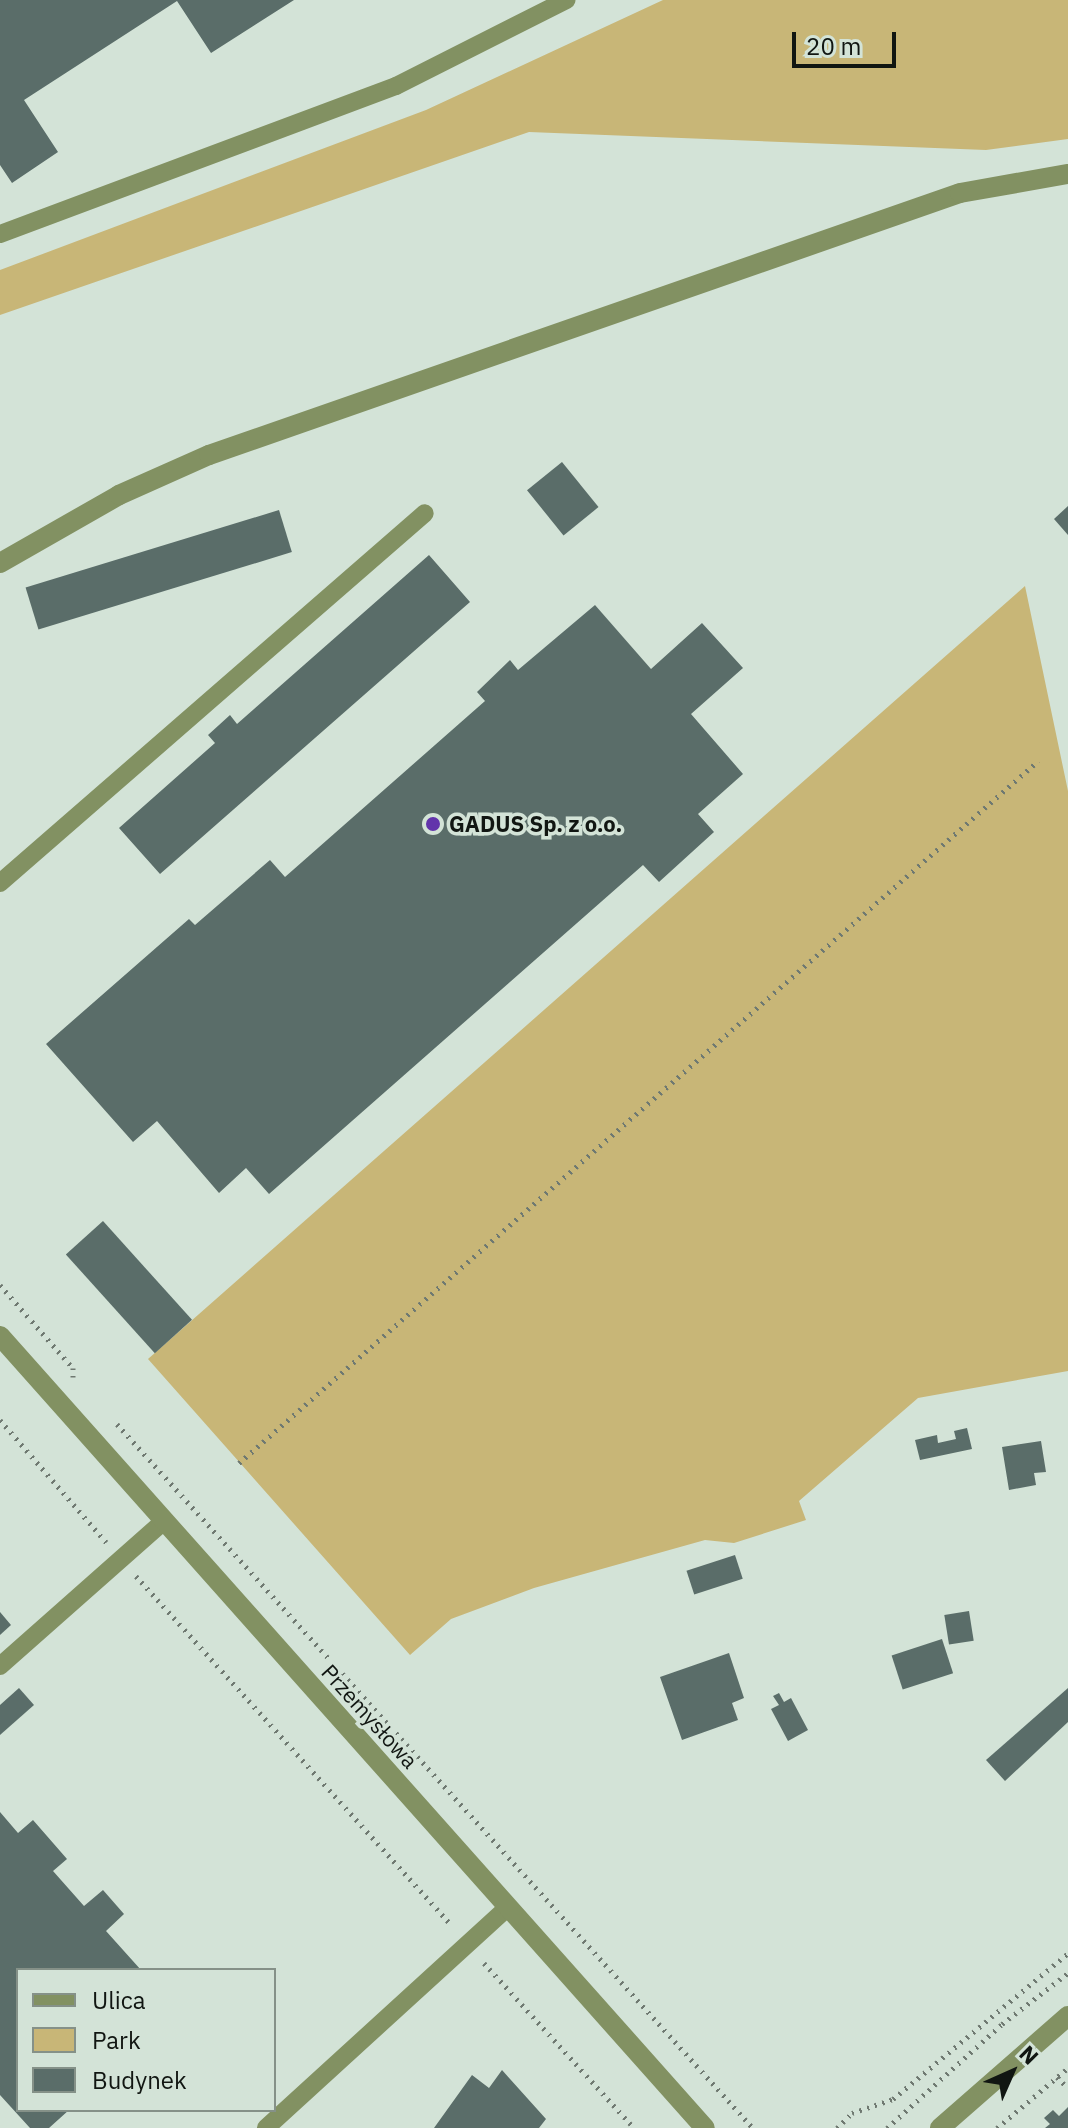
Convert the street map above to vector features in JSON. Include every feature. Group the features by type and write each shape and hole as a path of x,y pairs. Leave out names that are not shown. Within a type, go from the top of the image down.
{"street":[{"path":"0,563 119,495 209,455 960,193 1068,174"},
{"name":"Przemysłowa","path":"0,1336 705,2128"},
{"path":"940,2128 1068,2016"}],"lane":[{"path":"0,234 396,86 566,0"},
{"path":"0,883 425,513"},
{"path":"0,1666 164,1521"},
{"path":"266,2128 508,1907"}],"path":[{"path":"239,1463 1038,761"},
{"path":"0,1285 73,1368 73,1380 82,1390"},
{"path":"0,1420 121,1559 634,2128"},
{"path":"110,1420 124,1427 194,1504 753,2128"},
{"path":"837,2128 852,2113 893,2099 1068,1953"},
{"path":"887,2128 1002,2024 1068,1973"},
{"path":"997,2128 1068,2068"},
{"path":"1057,2077 1068,2088"}],"green space":[{"path":"663,0 1068,0 1068,139 986,150 529,132 0,315 0,270 426,110"},
{"path":"1025,586 1068,791 1068,1371 918,1398 799,1501 806,1520 734,1543 705,1540 534,1588 451,1619 410,1655 148,1359"}],"building":[{"path":"0,0 294,0 211,53 177,1 24,100 58,152 12,183 0,165"},
{"path":"562,462 599,507 564,535 527,490"},
{"path":"1068,506 1068,535 1054,519"},
{"path":"279,510 292,552 38,630 26,587"},
{"path":"429,555 470,602 160,874 119,828 215,743 208,735 230,715 237,724"},
{"path":"595,605 651,669 702,623 743,668 691,714 743,774 698,814 714,832 659,882 643,865 269,1194 246,1168 219,1193 157,1121 133,1142 46,1044 189,919 195,925 270,860 285,877 485,701 477,692 510,660 518,670"},
{"path":"103,1221 192,1320 155,1353 66,1254"},
{"path":"967,1428 972,1449 920,1460 915,1440 937,1435 938,1443 956,1439 954,1431"},
{"path":"1041,1441 1046,1472 1034,1473 1036,1485 1009,1490 1002,1447"},
{"path":"735,1555 743,1579 694,1595 686,1571"},
{"path":"969,1611 974,1641 949,1645 944,1615"},
{"path":"0,1612 11,1625 0,1635"},
{"path":"942,1639 953,1673 903,1690 892,1655"},
{"path":"729,1653 744,1698 732,1703 738,1720 682,1740 660,1677"},
{"path":"19,1688 34,1705 0,1735 0,1705"},
{"path":"1068,1688 1068,1722 1005,1781 986,1760"},
{"path":"779,1693 784,1702 791,1698 808,1730 788,1741 771,1709 779,1705 773,1696"},
{"path":"0,1812 18,1833 33,1820 67,1859 53,1871 84,1906 103,1890 124,1914 106,1931 139,1968 16,1968 16,2112 67,2112 49,2128 30,2128 0,2095"},
{"path":"502,2070 546,2119 539,2128 434,2128 472,2075 489,2088"},
{"path":"1068,2107 1068,2128 1045,2128 1050,2124 1044,2118 1053,2110 1059,2116"}],"place":[{"name":"GADUS Sp. z o.o.","path":"433,824"}]}
